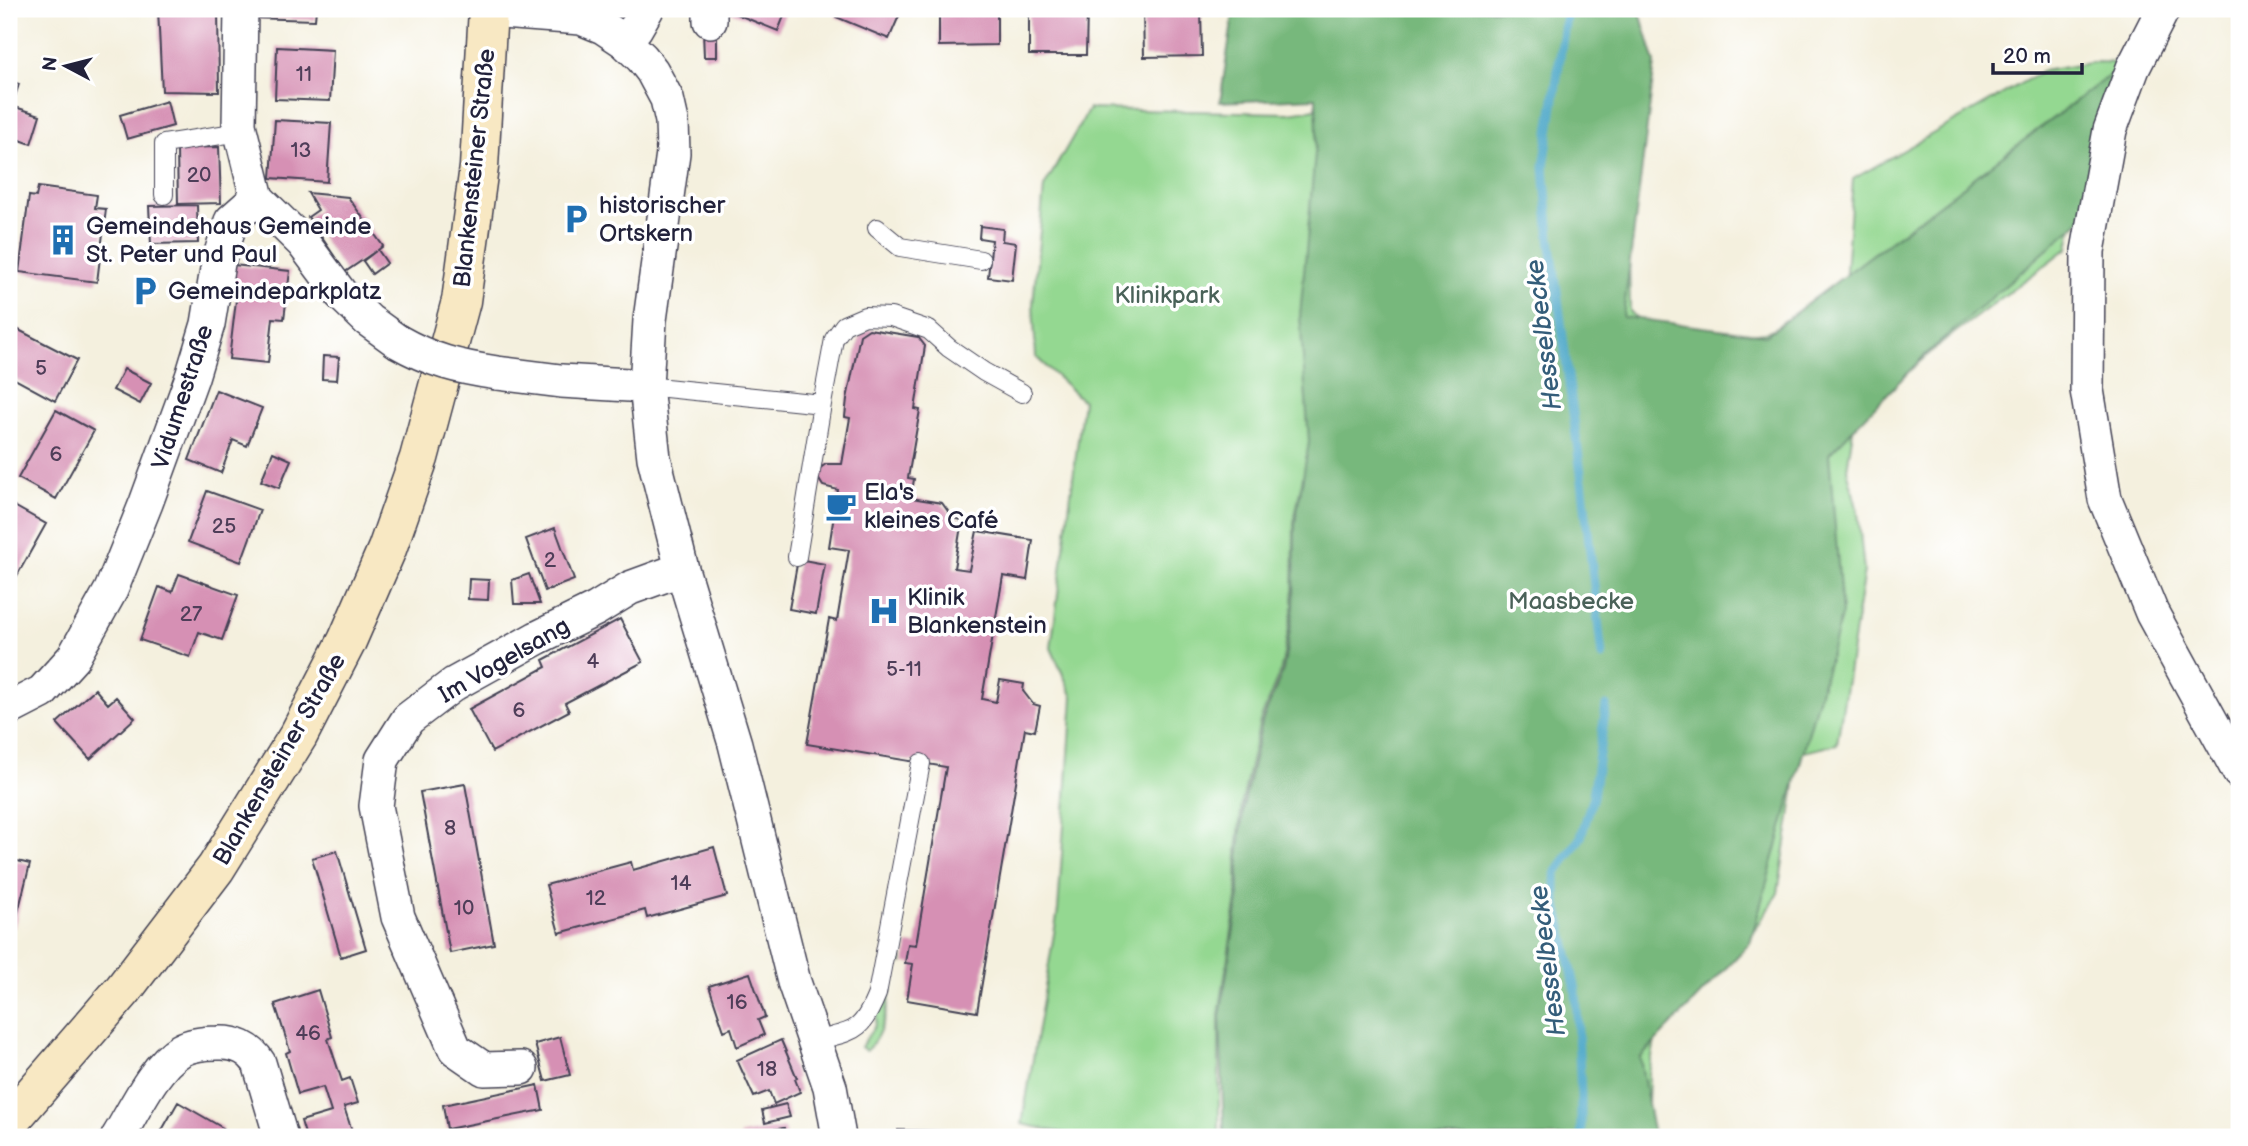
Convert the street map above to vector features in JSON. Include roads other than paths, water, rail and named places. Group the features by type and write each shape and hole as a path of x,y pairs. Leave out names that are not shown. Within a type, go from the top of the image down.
{"main road":[{"name":"Blankensteiner Straße","path":"9,1122 123,990 216,868 298,736 352,630 387,550 419,457 461,301 479,167 488,10"}],"street":[{"path":"241,9 240,132 257,198 303,243 341,294 368,320 419,354 442,363 561,381 646,386"},
{"path":"624,41 636,28 647,9"},
{"path":"2163,9 2133,68 2110,130 2088,251 2087,390 2105,499 2152,613 2239,772"},
{"path":"488,10 582,18 603,27 624,41 652,71 667,99 672,121 673,153 650,320 646,386 659,483 735,744 794,982 830,1087 839,1137"},
{"name":"Vidumestraße","path":"9,709 42,692 73,658 111,590 192,377 208,324 218,263 231,221 257,198"},
{"name":"Im Vogelsang","path":"522,1068 484,1069 455,1049 398,917 376,806 382,760 408,719 454,684 596,609 630,588 682,569"},
{"path":"118,1137 162,1067 181,1050 225,1042 253,1052 259,1063 281,1137"}],"lane":[{"path":"164,195 164,144 240,132"},
{"path":"877,228 900,247 981,260"},
{"path":"797,557 834,339 844,325 865,316 891,317 929,330 949,348 1023,393"},
{"path":"646,386 822,404"},
{"path":"816,1041 856,1029 869,1013 877,994 920,763"}],"waterway":[{"name":"Hesselbecke","path":"1567,9 1544,167 1550,238 1602,656"},
{"name":"Hesselbecke","path":"1581,1137 1576,990 1556,901 1556,872 1581,837 1593,796 1606,706"}],"place":[{"name":"historischer Ortskern","path":"576,219"},
{"name":"Gemeindehaus Gemeinde St. Peter und Paul","path":"63,240"},
{"name":"Gemeindeparkplatz","path":"145,291"},
{"name":"Ela's kleines Café","path":"841,506"},
{"name":"Klinik Blankenstein","path":"884,611"}],"park label":[{"name":"Klinikpark","path":"1167,295"},
{"name":"Maasbecke","path":"1571,601"}]}
